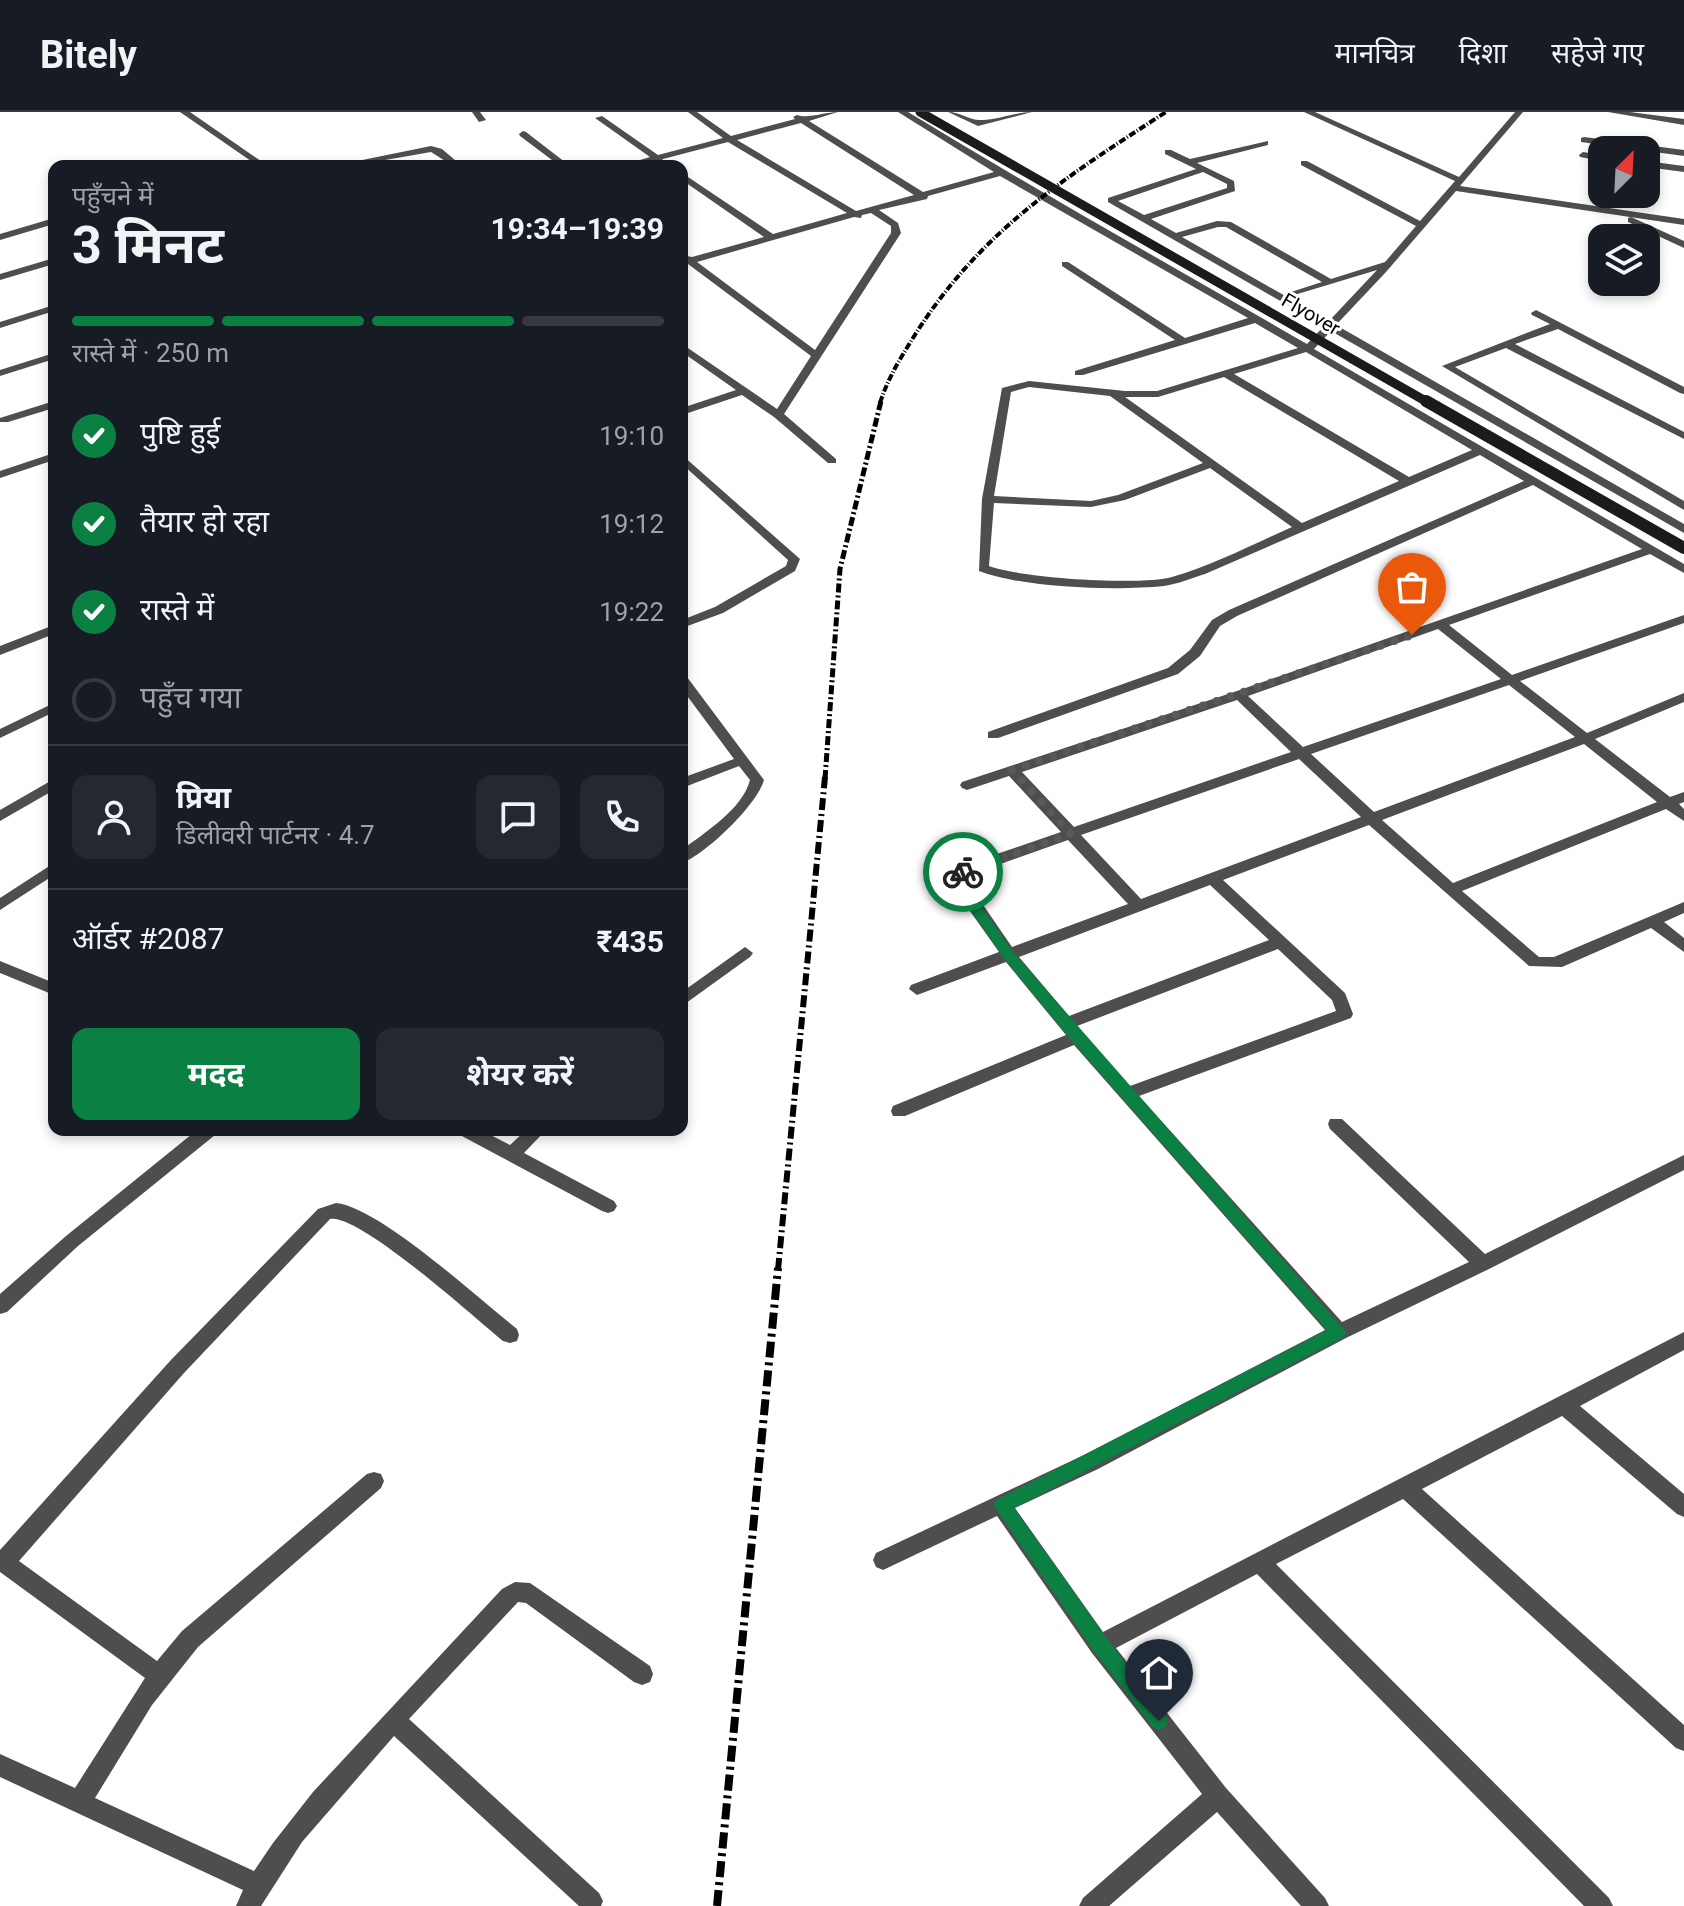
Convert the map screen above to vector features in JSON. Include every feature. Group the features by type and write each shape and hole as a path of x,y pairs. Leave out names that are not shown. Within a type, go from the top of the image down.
{"main road":[{"name":"Flyover","path":"920,112 1684,548"}],"street":[{"path":"184,112 255,160"},
{"path":"692,112 730,139 858,216"},
{"path":"788,112 924,197"},
{"path":"648,160 834,112"},
{"path":"902,112 1001,173 1309,348 1684,569"},
{"path":"952,112 978,123 1028,112"},
{"path":"1308,112 1459,185 1684,222"},
{"path":"1612,112 1684,122"},
{"path":"1482,450 1201,571 1169,581 1141,583 1006,576 983,568 988,499 1006,390 1029,384 1113,393 1158,394 1309,348 1459,185 1513,115"},
{"path":"599,118 659,160"},
{"path":"925,126 965,120"},
{"path":"523,134 558,160"},
{"path":"1584,140 1684,153"},
{"path":"1189,162 1265,143"},
{"path":"376,160 431,149 450,160"},
{"path":"1142,219 1231,191 1231,183 1168,152"},
{"path":"1583,155 1588,156"},
{"path":"1304,163 1422,226"},
{"path":"1660,166 1684,169"},
{"path":"1204,169 1111,198 1112,202 1684,529"},
{"path":"688,259 858,216 1001,173"},
{"path":"688,180 773,239"},
{"path":"778,415 814,354 896,233 895,225 874,211"},
{"path":"1611,211 1684,245"},
{"path":"0,237 48,223"},
{"path":"1173,237 1217,224 1228,224 1330,282"},
{"path":"688,262 814,354"},
{"path":"0,277 48,263"},
{"path":"1294,294 1390,263"},
{"path":"1065,264 1183,341"},
{"path":"0,325 48,310"},
{"path":"1536,313 1684,391"},
{"path":"1079,373 1256,319"},
{"path":"1558,325 1447,366 1684,506"},
{"path":"1507,344 1684,436"},
{"path":"688,351 778,415 832,461"},
{"path":"0,373 48,358"},
{"path":"1226,374 1407,481"},
{"path":"688,410 743,391"},
{"path":"1113,393 1299,527"},
{"path":"4,420 48,406"},
{"path":"0,475 48,458"},
{"path":"688,463 794,559 791,568 731,603 688,621"},
{"path":"988,499 1091,504 1121,498 1211,464"},
{"path":"993,735 1173,671 1195,653 1216,623 1233,613 1533,481"},
{"path":"967,785 1239,695 1651,550"},
{"path":"1339,1332 1072,1030 1009,955 958,879 967,870 1684,619"},
{"path":"1441,625 1507,680 1684,816"},
{"path":"0,651 48,631"},
{"path":"688,688 757,780 753,794 688,853"},
{"path":"1239,695 1525,955 1545,963 1556,963 1684,907"},
{"path":"917,989 1584,739 1684,697"},
{"path":"0,734 48,710"},
{"path":"688,781 743,760"},
{"path":"1012,770 1139,907"},
{"path":"0,816 48,788"},
{"path":"1450,890 1684,797"},
{"path":"0,905 48,872"},
{"path":"1129,1093 1345,1014 1339,997 1213,879"},
{"path":"1653,921 1684,946"},
{"path":"899,1111 1072,1030 1279,942"},
{"path":"688,996 745,953"},
{"path":"0,967 48,981"},
{"path":"1336,1124 1483,1264"},
{"path":"0,1306 72,1241 202,1136"},
{"path":"477,1136 608,1206"},
{"path":"511,1155 531,1136"},
{"path":"883,1560 1002,1506 1339,1332 1483,1264 1684,1162"},
{"path":"158,1675 2,1561 177,1367 324,1214 332,1210 345,1212 399,1248 510,1335"},
{"path":"1100,1645 1258,1561 1407,1489 1684,1340"},
{"path":"1565,1406 1684,1507"},
{"path":"80,1802 158,1675 190,1639 374,1481"},
{"path":"1407,1489 1684,1740"},
{"path":"1002,1506 1100,1645 1218,1796 1317,1906"},
{"path":"1258,1561 1601,1906"},
{"path":"0,1765 80,1802 253,1896 290,1838 393,1720 515,1592 530,1593 642,1674"},
{"path":"393,1720 591,1901"},
{"path":"1091,1906 1218,1796"}],"railway":[{"path":"880,403 913,338 966,267 995,237 1093,160 1166,112"},
{"path":"825,779 840,569 881,401"},
{"path":"778,1270 825,777"},
{"path":"717,1906 778,1268"}],"way so far":[{"path":"963,872 1071,834 1012,770 1412,635"}],"route":[{"path":"963,872 958,879 960,886 1009,955 1077,1037 1339,1332 1002,1506 1100,1645 1159,1721"}]}
